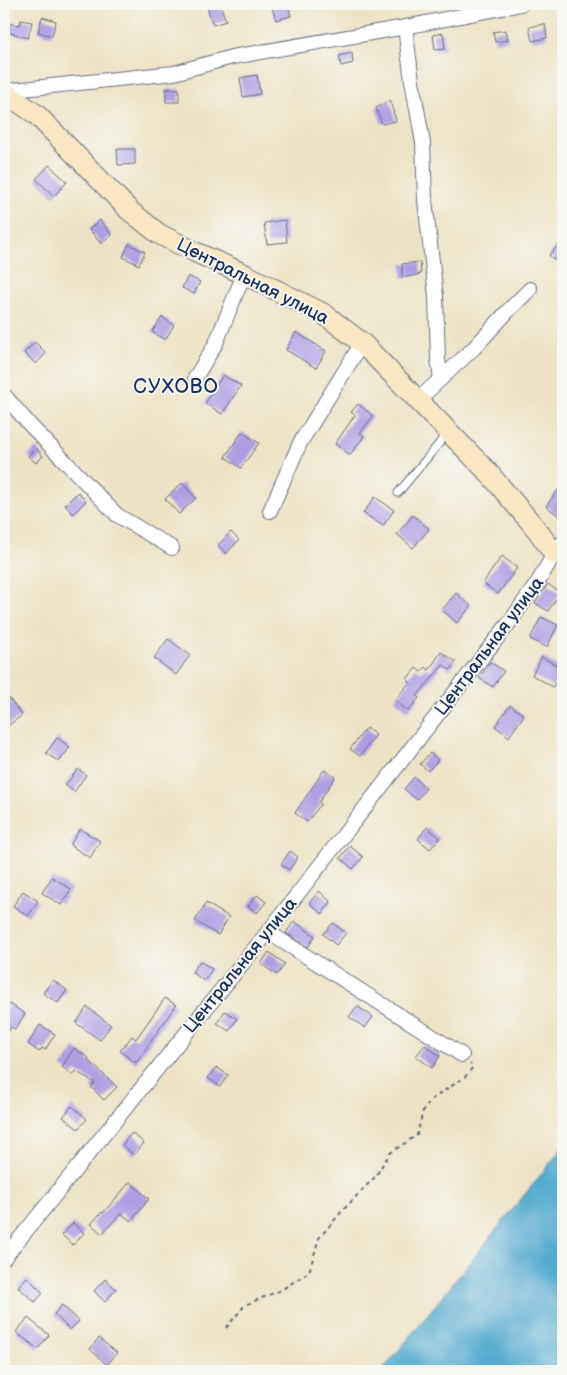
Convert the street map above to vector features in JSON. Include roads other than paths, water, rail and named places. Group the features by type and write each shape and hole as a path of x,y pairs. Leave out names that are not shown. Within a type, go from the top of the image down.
{"street":[{"path":"4,91 174,73 232,57 405,28 521,4"},
{"path":"405,28 423,143 425,200 436,296 438,359 441,379"},
{"name":"Центральная улица","path":"4,91 37,115 130,210 159,234 324,314 362,343 493,478 538,531 560,552 509,623 268,932 4,1258"},
{"path":"195,378 216,343 244,274"},
{"path":"418,400 474,348 530,289"},
{"path":"270,511 300,443 362,343"},
{"path":"4,396 117,515 172,548"},
{"path":"268,932 462,1054"}],"lane":[{"path":"398,493 449,432"}],"water":[{"path":"563,1147 563,1371 382,1371"}],"district":[{"name":"СУХОВО","path":"176,386"}]}
